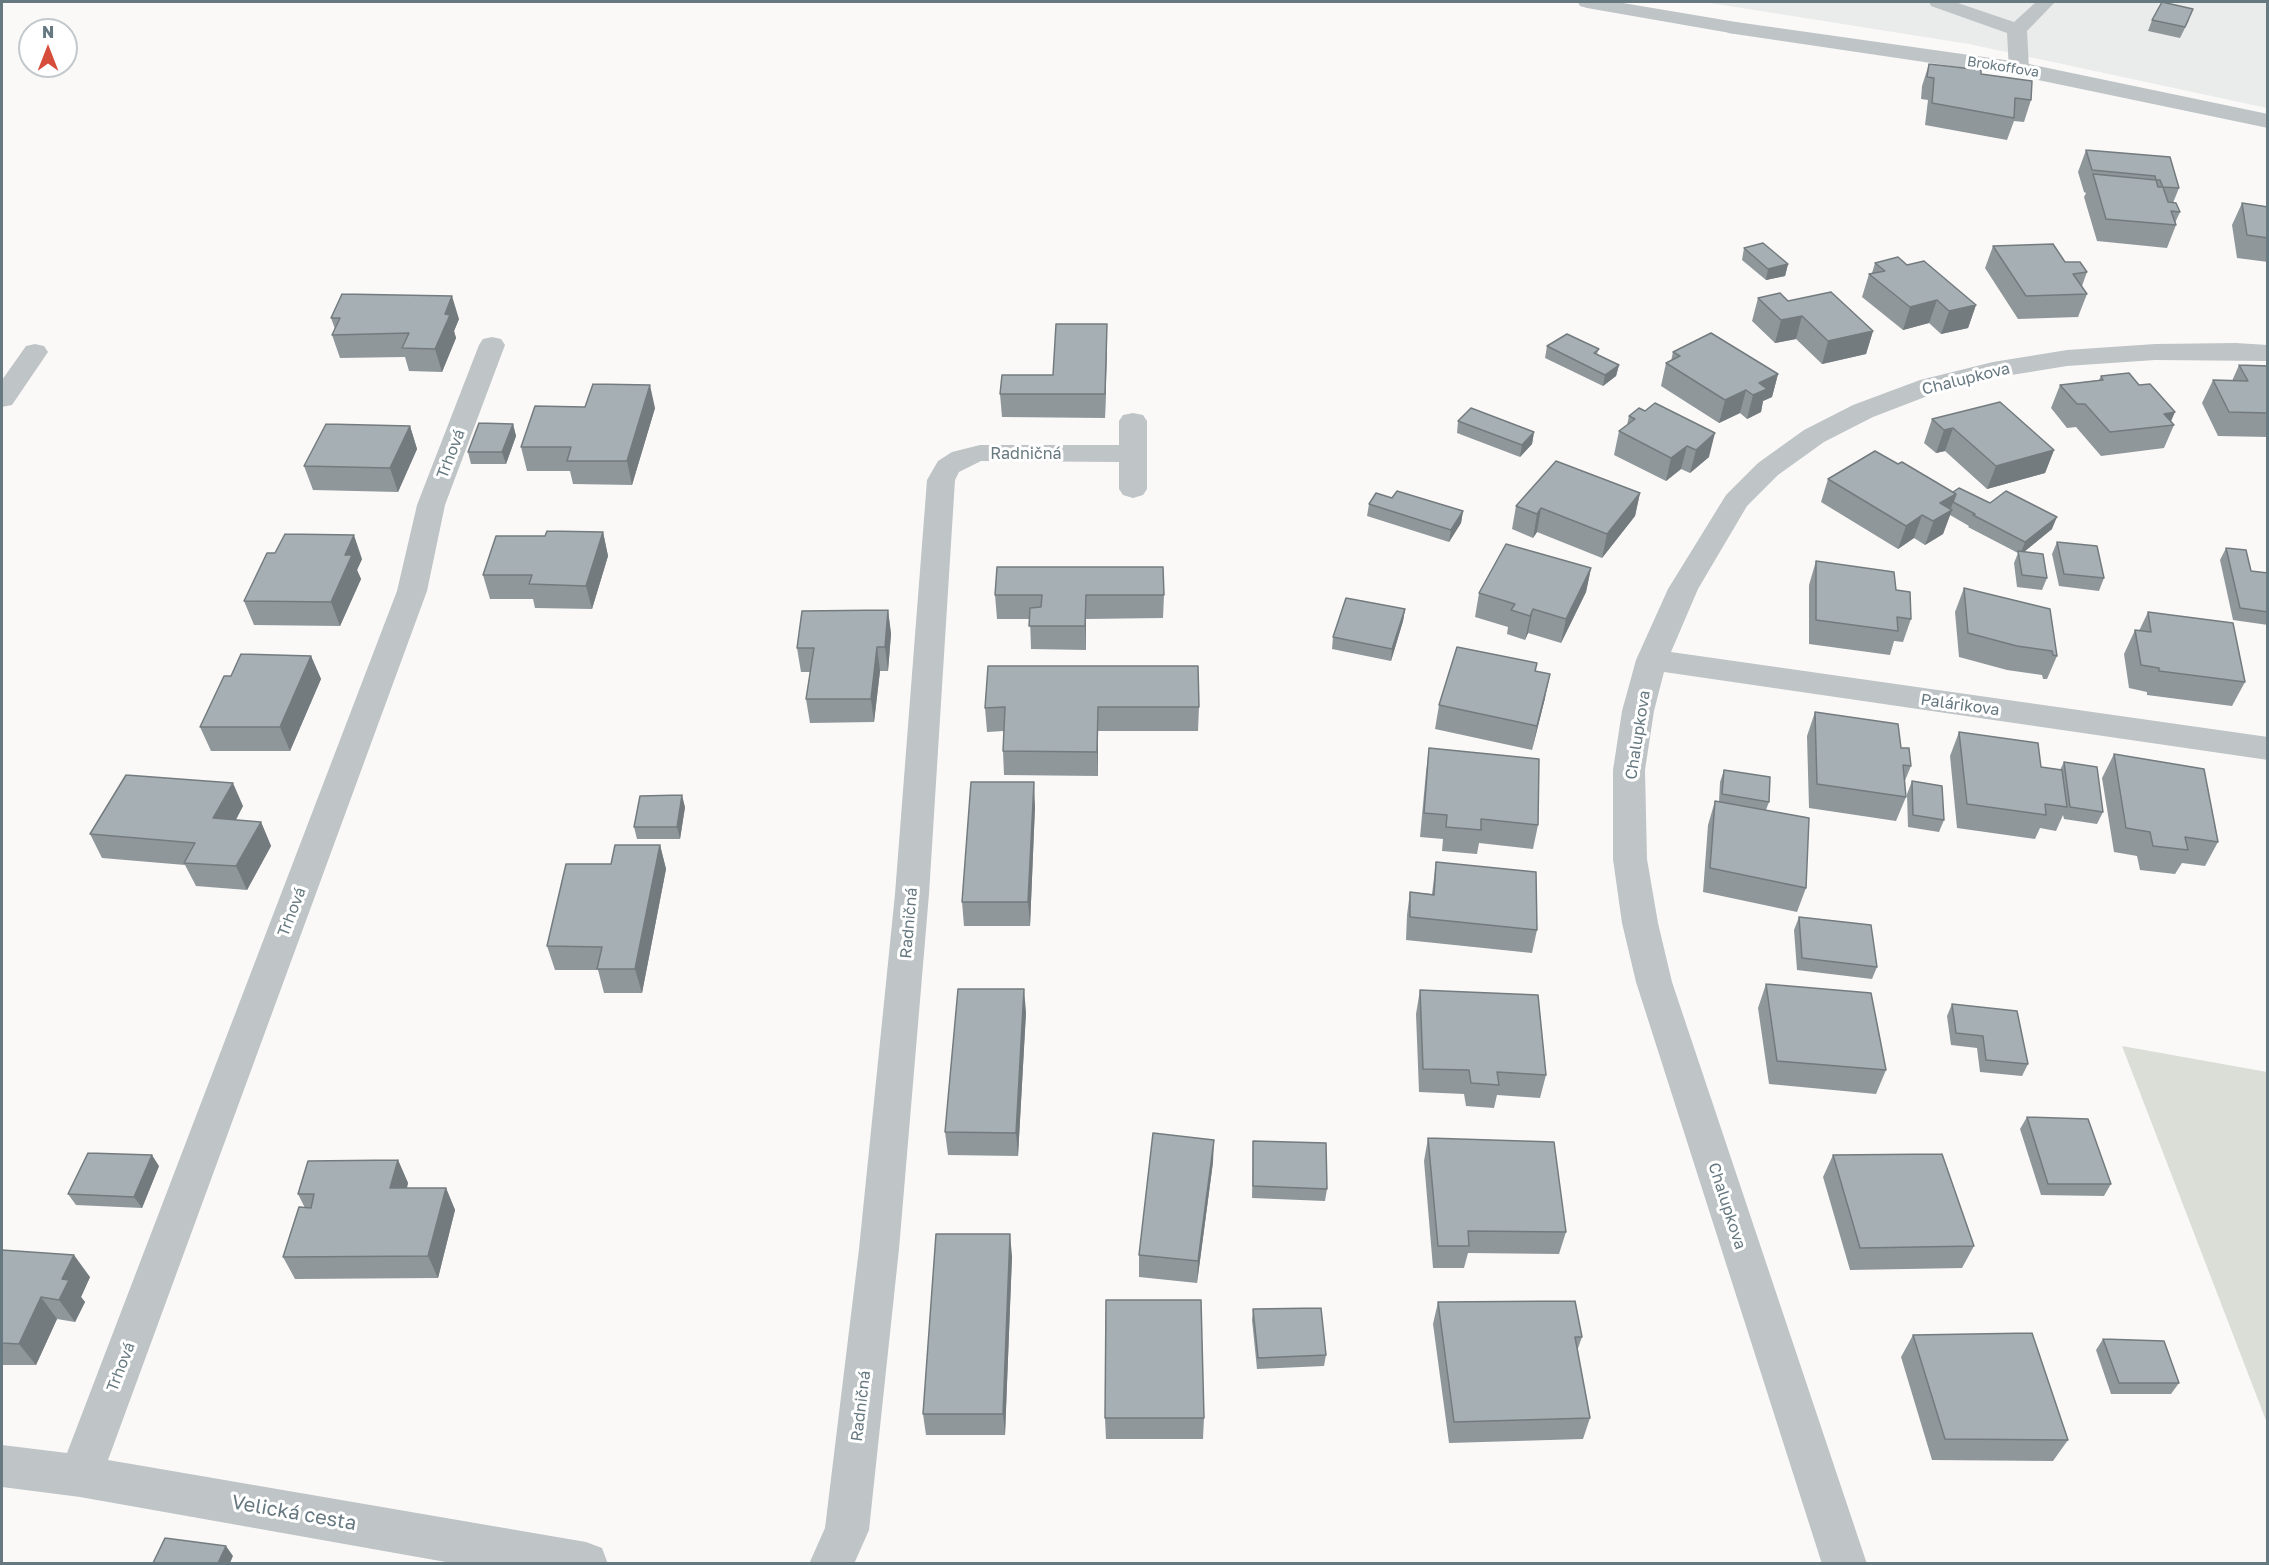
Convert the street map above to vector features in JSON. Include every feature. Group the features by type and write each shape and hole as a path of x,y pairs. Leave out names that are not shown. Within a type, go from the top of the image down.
{"street":[{"name":"Brokoffova","path":"1736,28 2019,69 2268,121"},
{"name":"Trhová","path":"80,1476 412,591 431,505 492,345"},
{"path":"2,399 35,352"},
{"name":"Chalupkova","path":"1845,1563 1654,982 1640,924 1630,859 1629,770 1638,711 1652,660 1683,590 1736,501 1768,469 1814,436 1863,411 1929,386 1993,370 2067,358 2155,352 2268,353"},
{"name":"Radničná","path":"831,1563 846,1530 879,1249 912,894 941,480 948,467 962,458 980,453 1133,438 1133,489"},
{"name":"Palárikova","path":"1652,660 2268,749"},
{"name":"Velická cesta","path":"2,1466 80,1476 586,1563"}],"lane":[{"path":"1587,2 1736,28"},
{"path":"1938,2 2017,30"},
{"path":"2019,69 2017,30 2046,2"}],"shaded area":[{"path":"1704,2 2267,2 2267,108 1969,44"},
{"path":"2122,1046 2267,1072 2267,1423"}],"building":[{"path":"2162,2 2193,9 2185,27 2152,20"},
{"path":"1929,64 1981,70 1981,74 2032,81 2031,100 2015,98 2014,118 1932,103 1934,78 1927,77"},
{"path":"2086,150 2170,157 2179,188 2163,187 2155,176 2092,170"},
{"path":"2093,174 2156,180 2158,187 2163,187 2168,202 2176,203 2180,212 2171,211 2176,225 2106,219"},
{"path":"2242,203 2268,207 2268,238 2247,235"},
{"path":"1763,243 1788,264 1768,269 1744,248"},
{"path":"2053,244 2065,262 2080,262 2087,272 2073,274 2087,294 2026,296 1993,246"},
{"path":"1898,257 1907,265 1924,261 1976,305 1949,311 1937,300 1910,307 1869,274 1885,271 1875,263"},
{"path":"1831,292 1873,331 1828,341 1802,316 1781,320 1758,298 1780,293 1788,301"},
{"path":"342,294 452,296 445,314 450,315 435,349 402,348 409,333 332,335 340,318 331,318"},
{"path":"1056,324 1107,324 1105,394 1000,394 1002,375 1053,375"},
{"path":"1711,333 1778,374 1759,383 1767,389 1753,395 1746,390 1725,400 1666,363 1680,356 1673,352"},
{"path":"1567,334 1599,349 1594,353 1619,365 1605,375 1547,346"},
{"path":"2239,365 2268,366 2268,413 2229,412 2213,380 2248,381"},
{"path":"2129,373 2139,385 2150,384 2175,412 2164,414 2174,425 2110,432 2085,404 2077,404 2060,385 2103,380 2101,376"},
{"path":"593,384 650,385 627,461 567,461 571,447 521,447 535,406 585,407"},
{"path":"2000,402 2054,450 1996,466 1953,428 1944,430 1932,419"},
{"path":"1655,403 1715,433 1696,450 1687,446 1671,458 1619,431 1635,419 1629,416 1639,408 1645,411"},
{"path":"1471,408 1534,432 1522,445 1458,421"},
{"path":"479,423 513,424 502,452 468,452"},
{"path":"326,424 410,426 390,468 304,466"},
{"path":"1875,451 1898,464 1902,462 1956,494 1940,503 1952,510 1933,521 1922,515 1906,526 1828,479"},
{"path":"1556,461 1640,493 1607,534 1541,508 1537,514 1516,506"},
{"path":"1959,488 1990,503 2006,491 2057,517 2025,542 1953,502 1956,494 1953,492"},
{"path":"1397,491 1463,511 1451,530 1369,504 1376,493 1392,498"},
{"path":"547,531 603,532 586,586 529,584 532,575 483,575 496,536 545,536"},
{"path":"285,534 354,535 345,555 352,555 331,602 244,601 267,553 275,553"},
{"path":"2057,542 2097,546 2104,578 2064,574"},
{"path":"1506,544 1591,568 1566,619 1533,609 1530,616 1511,610 1515,604 1479,593"},
{"path":"2226,548 2246,550 2251,571 2268,573 2268,612 2240,608"},
{"path":"2018,551 2043,554 2047,578 2022,575"},
{"path":"1816,561 1894,572 1896,590 1910,592 1911,619 1897,617 1898,631 1816,620"},
{"path":"997,567 1163,567 1164,595 1086,595 1085,626 1029,626 1030,608 1041,607 1042,595 995,595"},
{"path":"1964,588 2050,609 2057,656 2053,655 2052,651 2017,646 1968,633"},
{"path":"1346,598 1405,609 1392,649 1333,637"},
{"path":"888,610 885,647 877,647 871,699 806,699 814,648 797,648 802,611"},
{"path":"2148,612 2233,623 2245,682 2159,671 2159,668 2141,665 2135,630 2151,632"},
{"path":"1457,647 1537,663 1535,671 1550,674 1537,726 1439,705"},
{"path":"241,654 311,656 280,727 200,727 224,676 231,676"},
{"path":"988,666 1198,666 1199,707 1098,707 1097,752 1003,751 1005,707 985,708"},
{"path":"1815,712 1898,724 1901,748 1909,748 1911,766 1903,765 1906,797 1817,784"},
{"path":"1959,732 2038,743 2041,767 2062,770 2067,807 2045,804 2046,815 1967,804"},
{"path":"1429,748 1539,759 1538,825 1481,819 1481,830 1446,827 1447,815 1424,813"},
{"path":"2114,754 2204,769 2218,842 2185,837 2188,850 2153,846 2150,832 2126,828"},
{"path":"2064,762 2097,767 2103,812 2070,807"},
{"path":"1724,770 1770,777 1769,802 1722,794"},
{"path":"126,775 233,783 213,818 261,822 236,866 184,863 195,843 90,834"},
{"path":"1912,781 1942,786 1944,820 1913,815"},
{"path":"971,782 1034,782 1028,902 962,902"},
{"path":"682,795 677,827 634,827 640,796"},
{"path":"1715,801 1809,818 1806,888 1710,868"},
{"path":"615,845 660,845 635,969 597,969 602,947 547,946 566,864 611,864"},
{"path":"1436,862 1536,872 1537,930 1410,917 1410,892 1434,895"},
{"path":"1799,917 1871,925 1877,967 1802,958"},
{"path":"1766,984 1871,993 1886,1070 1777,1061"},
{"path":"958,989 1024,989 1016,1133 945,1132"},
{"path":"1420,990 1538,995 1546,1075 1497,1072 1499,1085 1471,1083 1469,1070 1423,1069"},
{"path":"1952,1004 2017,1011 2028,1064 1986,1060 1983,1036 1956,1033"},
{"path":"2027,1117 2088,1119 2111,1184 2048,1184"},
{"path":"1153,1133 1214,1140 1198,1261 1139,1255"},
{"path":"1428,1138 1554,1142 1566,1232 1468,1231 1469,1246 1438,1246"},
{"path":"1253,1141 1326,1143 1327,1189 1253,1186"},
{"path":"88,1153 152,1155 134,1197 68,1194"},
{"path":"1942,1154 1974,1246 1860,1248 1833,1155"},
{"path":"398,1160 390,1188 446,1188 428,1256 283,1257 299,1207 311,1208 314,1194 298,1194 308,1161"},
{"path":"936,1234 1010,1234 1003,1414 923,1414"},
{"path":"2,1250 74,1255 62,1279 69,1280 59,1300 41,1297 19,1344 2,1343"},
{"path":"1106,1300 1201,1300 1204,1418 1105,1418"},
{"path":"1575,1301 1582,1337 1575,1337 1590,1418 1454,1422 1438,1302"},
{"path":"1321,1308 1326,1355 1258,1358 1253,1309"},
{"path":"2032,1333 2068,1440 1945,1439 1913,1335"},
{"path":"2103,1339 2164,1341 2179,1383 2119,1383"},
{"path":"165,1538 226,1546 218,1563 153,1563"}]}
